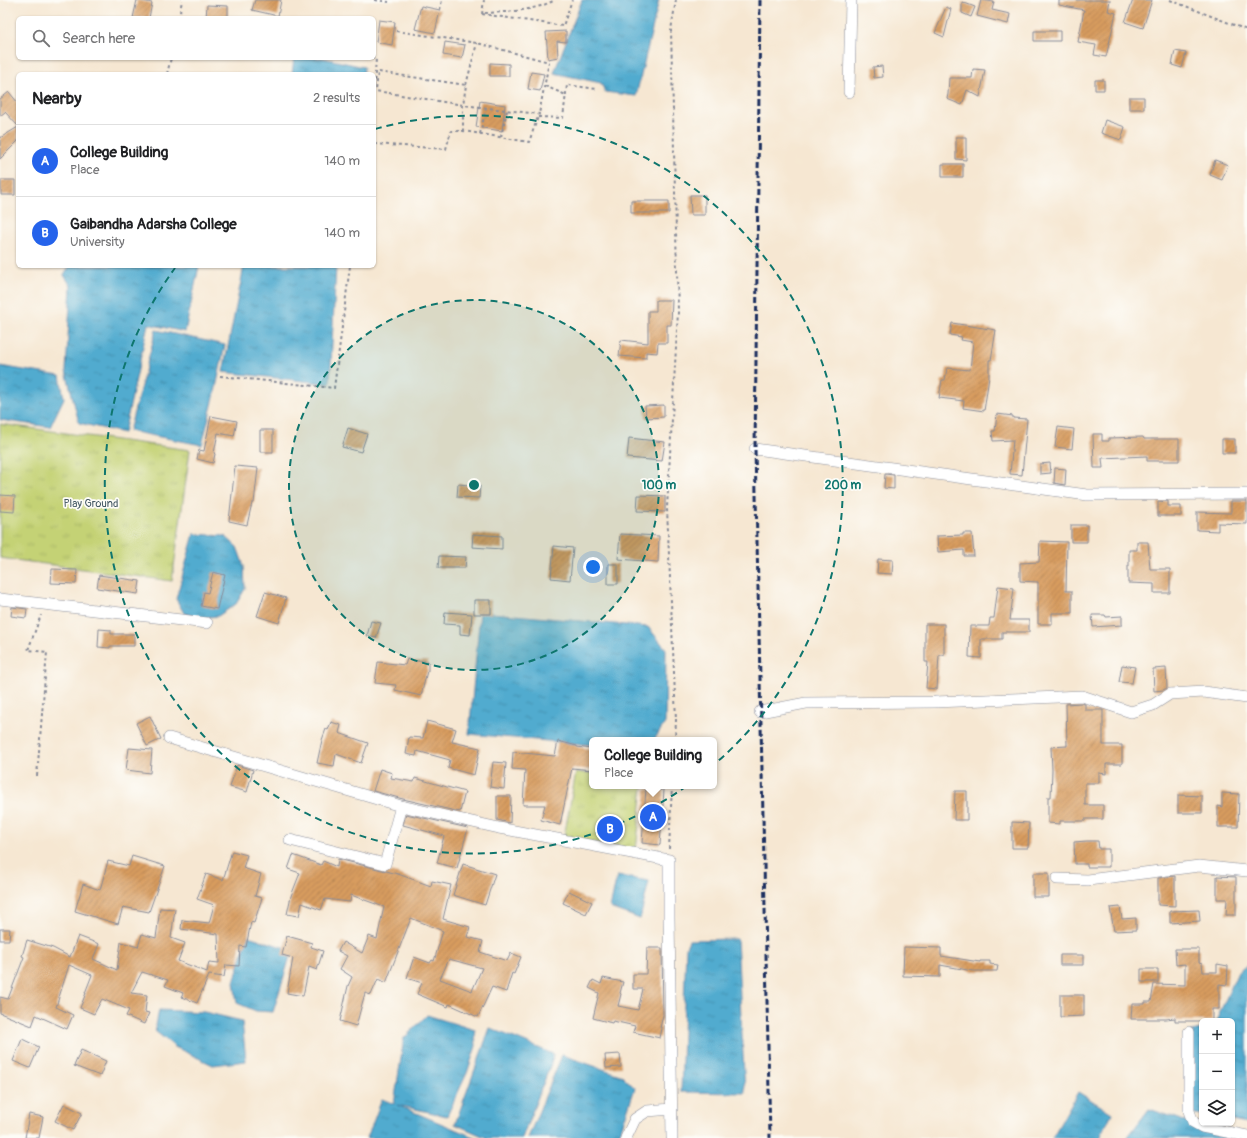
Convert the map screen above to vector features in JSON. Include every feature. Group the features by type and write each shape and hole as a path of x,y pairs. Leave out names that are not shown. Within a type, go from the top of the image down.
{"street":[{"path":"849,92 851,0"},
{"path":"755,449 1087,495 1247,494"},
{"path":"0,599 207,623"},
{"path":"760,712 806,704 935,702 1082,696 1131,712 1153,705 1170,694 1204,692 1247,698"},
{"path":"169,738 401,806 499,828 669,860 668,917 672,1138"},
{"path":"290,840 385,864 401,806"},
{"path":"1057,879 1088,880 1199,866 1247,871"},
{"path":"1189,1032 1190,1111 1193,1122 1202,1127 1247,1136"},
{"path":"626,1138 635,1119 647,1111 672,1109"}],"path":[{"path":"179,16 182,0"},
{"path":"376,0 389,2"},
{"path":"440,10 442,0"},
{"path":"482,14 484,0"},
{"path":"482,14 514,12 546,4 555,0"},
{"path":"482,14 563,26 572,0"},
{"path":"675,737 676,720 667,508 678,312 670,30 676,0"},
{"path":"1170,0 1247,30"},
{"path":"376,144 446,149 451,132 463,131 529,142 538,116 549,62 477,43 396,31"},
{"path":"463,131 463,105 466,84 477,43"},
{"path":"167,72 170,60"},
{"path":"375,72 376,60"},
{"path":"466,84 378,72 376,91 463,105 507,110 538,116 562,118 567,85 597,89"},
{"path":"544,85 566,95"},
{"path":"480,134 486,108"},
{"path":"500,137 507,110"},
{"path":"220,376 334,388 350,268"},
{"path":"38,776 47,652 28,650 45,604"},
{"path":"669,860 668,846 672,789"}],"green space":[{"name":"Play Ground","path":"0,424 190,450 172,581 0,558"},
{"path":"576,772 589,774 589,789 643,789 636,850 564,837"}],"water":[{"path":"582,0 659,0 636,96 605,92 601,83 554,73"},
{"path":"294,60 332,60 364,67 363,72 292,72"},
{"path":"69,268 199,268 185,332 148,324 124,433 79,423 66,371 71,286 64,275"},
{"path":"244,268 336,268 330,384 223,372"},
{"path":"156,330 225,345 202,445 129,431"},
{"path":"0,366 60,376 64,398 50,427 0,420"},
{"path":"194,534 225,536 237,547 244,566 245,589 236,604 218,616 199,618 184,613 176,599"},
{"path":"480,612 648,627 666,649 665,723 656,737 589,737 589,745 469,734"},
{"path":"617,876 649,881 640,919 610,908"},
{"path":"248,936 292,950 273,1012 256,1011 237,1003 234,982"},
{"path":"737,939 745,1093 681,1092 686,947 689,940"},
{"path":"1247,965 1247,1123 1235,1121 1235,1018 1217,1018 1238,972"},
{"path":"159,1010 204,1012 242,1021 246,1061 213,1065 175,1047 155,1031"},
{"path":"427,1015 475,1030 476,1046 467,1073 447,1116 397,1105 476,1138 367,1138 382,1099 394,1104 404,1038"},
{"path":"490,1028 553,1054 552,1061 522,1138 487,1138 455,1124"},
{"path":"1199,1030 1199,1114 1190,1113 1192,1031"},
{"path":"562,1055 623,1076 635,1088 618,1138 528,1138"},
{"path":"1078,1092 1112,1113 1100,1138 1052,1138"},
{"path":"1149,1109 1179,1119 1216,1135 1228,1138 1127,1138"}],"building":[{"path":"137,0 152,3 149,16 133,16"},
{"path":"255,0 281,0 278,16 252,10"},
{"path":"981,0 994,2 992,10 1010,14 1008,24 977,16"},
{"path":"1059,0 1110,0 1108,11 1116,13 1106,57 1094,55 1096,45 1078,42 1084,10 1059,5"},
{"path":"1133,0 1152,0 1143,28 1125,22"},
{"path":"962,2 975,7 971,17 962,13"},
{"path":"207,5 228,6 228,16 206,16"},
{"path":"421,6 440,10 435,33 415,29"},
{"path":"946,7 951,9 944,37 935,33"},
{"path":"379,20 395,22 392,45 376,42"},
{"path":"566,31 566,42 557,41 558,57 548,59 546,32"},
{"path":"1034,31 1060,31 1060,41 1034,41"},
{"path":"445,42 465,45 462,58 443,55"},
{"path":"1175,51 1186,53 1182,68 1172,65"},
{"path":"490,63 509,64 509,76 490,76"},
{"path":"882,66 883,77 874,78 873,67"},
{"path":"973,69 985,70 980,97 967,90 962,105 947,99 949,78 972,78"},
{"path":"531,72 544,74 540,91 528,89"},
{"path":"1095,80 1104,80 1104,90 1095,90"},
{"path":"9,92 16,101 16,124 5,112 0,116 0,99"},
{"path":"1129,97 1144,97 1144,109 1129,109"},
{"path":"480,101 505,105 502,131 476,127"},
{"path":"1105,120 1125,127 1121,140 1101,133"},
{"path":"16,128 16,143 0,159 0,138"},
{"path":"956,137 966,137 966,160 956,159"},
{"path":"1215,160 1228,165 1222,180 1210,175"},
{"path":"942,164 963,164 963,177 942,177"},
{"path":"1,180 15,180 15,195 1,195"},
{"path":"690,195 705,195 705,215 691,215"},
{"path":"631,201 669,201 669,213 631,213"},
{"path":"656,300 672,300 671,325 667,325 667,343 658,343 657,353 646,352 646,358 619,356 621,340 648,343 648,311 656,311"},
{"path":"952,323 996,330 991,360 989,360 989,377 984,411 963,408 964,401 939,398 942,380 945,380 947,368 970,370 973,342 961,340 962,337 950,335"},
{"path":"664,405 664,417 646,418 645,406"},
{"path":"997,414 1013,416 1013,418 1027,419 1022,475 1010,474 1013,440 993,441 992,431 995,431"},
{"path":"211,416 237,421 234,436 218,433 213,463 197,459 199,450 204,451"},
{"path":"1058,427 1074,429 1072,449 1055,447"},
{"path":"348,428 367,434 361,452 342,447"},
{"path":"260,430 273,430 273,452 260,452"},
{"path":"1093,434 1102,434 1102,441 1109,441 1109,438 1143,437 1144,439 1179,439 1179,461 1147,461 1147,456 1102,458 1103,468 1094,468"},
{"path":"629,438 665,442 662,461 627,458"},
{"path":"1222,439 1235,439 1235,453 1222,453"},
{"path":"1050,463 1051,473 1040,474 1040,464"},
{"path":"235,466 258,468 254,503 252,503 247,525 229,521"},
{"path":"1055,468 1066,469 1065,485 1054,483"},
{"path":"885,474 894,475 894,489 884,488"},
{"path":"458,484 480,486 479,498 457,497"},
{"path":"0,495 15,496 14,512 0,511"},
{"path":"638,495 665,496 665,512 637,511"},
{"path":"1168,501 1168,506 1181,506 1181,516 1158,516 1158,502"},
{"path":"1231,501 1247,501 1247,524 1218,523 1218,531 1197,530 1197,512 1231,513"},
{"path":"1071,525 1087,525 1087,542 1071,542"},
{"path":"963,533 972,533 974,556 964,556 964,550 938,552 937,536 963,535"},
{"path":"473,534 502,536 502,549 472,547"},
{"path":"620,534 659,536 658,562 618,559"},
{"path":"1040,541 1067,542 1066,591 1072,591 1072,613 1052,613 1052,624 1038,624 1038,582 1020,581 1020,563 1039,562"},
{"path":"1137,542 1148,542 1150,569 1170,569 1170,593 1154,593 1154,584 1128,583 1129,550 1137,550"},
{"path":"554,546 573,548 570,580 551,578"},
{"path":"439,556 466,557 465,568 438,568"},
{"path":"878,559 893,560 892,574 877,573"},
{"path":"608,564 618,564 618,584 608,584"},
{"path":"52,569 77,570 76,584 51,583"},
{"path":"213,572 225,575 217,609 201,606 204,592 208,593"},
{"path":"99,575 140,581 138,594 97,588"},
{"path":"998,586 1014,588 1010,620 1029,620 1029,632 1002,632 1002,639 981,639 981,658 969,657 970,626 989,626 990,618 994,618"},
{"path":"265,592 286,598 279,623 257,616"},
{"path":"474,600 491,600 491,614 474,614"},
{"path":"12,607 27,609 26,618 11,616"},
{"path":"445,612 472,614 470,635 460,634 460,625 444,624"},
{"path":"1092,615 1105,615 1106,617 1122,616 1122,625 1093,627"},
{"path":"371,621 381,623 376,638 367,636"},
{"path":"925,624 944,624 944,655 939,655 937,689 926,688 928,662 925,662"},
{"path":"99,629 111,630 111,634 134,634 134,646 110,646 110,648 98,647"},
{"path":"407,659 413,661 428,661 428,671 421,696 395,690 396,685 375,683 378,662 405,665"},
{"path":"1122,665 1135,667 1132,683 1119,682"},
{"path":"1166,668 1167,688 1154,691 1153,669"},
{"path":"1066,704 1085,704 1085,710 1103,710 1103,745 1122,745 1122,764 1106,764 1106,774 1099,773 1099,783 1085,783 1085,805 1103,805 1103,819 1060,821 1060,824 1048,823 1048,797 1051,797 1051,747 1067,746"},
{"path":"150,716 161,739 147,746 136,723"},
{"path":"427,721 456,729 452,742 480,748 474,775 448,768 450,760 417,751 416,756 406,754 409,737 423,738"},
{"path":"331,722 341,725 339,733 368,743 361,763 336,754 334,766 317,763 322,740 326,729 328,730"},
{"path":"558,741 577,747 589,749 589,770 572,768 560,825 541,820 545,805 523,805 525,770 512,769 513,752 555,756"},
{"path":"129,748 152,750 150,773 126,770"},
{"path":"493,762 506,763 504,789 490,787"},
{"path":"237,765 253,770 247,792 230,787"},
{"path":"380,769 392,773 391,778 414,782 415,778 465,792 460,812 373,791"},
{"path":"646,789 664,790 660,845 642,843"},
{"path":"955,791 967,791 967,820 954,820"},
{"path":"1222,793 1239,794 1238,827 1218,827 1218,806 1222,807"},
{"path":"1178,795 1202,796 1202,813 1178,813"},
{"path":"497,796 511,796 510,823 497,820"},
{"path":"406,814 468,828 457,868 437,863 444,836 403,825"},
{"path":"1012,822 1029,823 1028,848 1012,848"},
{"path":"1098,841 1099,849 1109,849 1109,867 1087,867 1087,864 1075,864 1074,842"},
{"path":"232,851 247,855 243,868 261,874 255,896 262,898 254,923 251,922 246,947 240,946 239,966 226,965 224,977 209,975 197,1003 181,997 183,993 165,986 168,980 142,972 131,993 147,995 145,1012 149,1013 144,1024 126,1016 129,1010 102,999 94,1014 80,1008 92,975 69,965 56,1007 73,1015 67,1029 36,1015 32,1026 0,1013 0,997 8,999 24,957 22,956 27,940 53,948 70,957 78,936 99,944 93,959 117,970 121,942 138,947 142,934 156,938 160,908 175,909 171,938 185,943 178,961 207,972 209,962 219,963 218,934 181,929 182,920 209,923 214,905 197,899 206,874 223,880"},
{"path":"293,855 321,865 323,861 337,867 338,859 398,874 431,886 432,881 451,885 443,919 470,927 467,937 483,941 480,952 507,961 511,953 521,957 514,974 512,973 506,992 492,987 478,1017 449,1004 448,1007 417,994 422,983 407,978 414,957 430,963 432,960 434,961 443,931 411,918 386,983 378,979 371,995 365,993 356,1026 340,1021 348,986 352,977 340,969 347,956 338,951 343,942 362,953 369,936 377,939 384,907 351,895 350,902 325,899 321,910 302,903 299,916 287,914 291,896 300,873 288,869","holes":["449,959 482,968 472,991 440,979"]},
{"path":"132,856 165,866 149,912 123,907 118,924 75,911 83,884 100,890 108,861 129,866"},
{"path":"463,864 495,874 485,905 453,895"},
{"path":"1033,873 1049,873 1049,897 1033,897"},
{"path":"1175,876 1175,906 1158,905 1158,878"},
{"path":"1217,876 1236,877 1236,915 1226,915 1227,899 1217,899"},
{"path":"569,891 592,902 586,914 563,903"},
{"path":"1120,907 1122,919 1136,918 1136,930 1114,931 1110,908"},
{"path":"1199,910 1200,921 1170,923 1170,911"},
{"path":"0,929 10,929 9,940 0,940"},
{"path":"287,936 312,943 311,947 323,951 317,970 309,967 303,996 287,993 293,958 282,955"},
{"path":"904,947 941,948 941,956 980,962 990,961 990,964 998,965 997,971 973,971 940,965 940,977 903,976"},
{"path":"647,948 662,948 663,1015 660,1028 662,1028 660,1038 633,1032 635,1026 613,1021 612,1023 593,1018 599,993 589,988 593,980 601,984 603,978 623,982 618,1006 638,1010 643,989 633,989 633,974 646,974"},
{"path":"1175,949 1199,949 1199,962 1202,963 1203,972 1217,972 1217,964 1228,966 1227,985 1219,984 1219,1009 1212,1009 1212,1018 1199,1018 1199,1021 1175,1021 1175,1018 1131,1019 1132,1004 1145,1004 1145,1002 1151,1002 1154,984 1185,985 1185,964 1176,965"},
{"path":"1060,955 1083,955 1083,965 1060,965"},
{"path":"1141,969 1158,969 1158,982 1141,982"},
{"path":"1060,995 1084,995 1084,1016 1060,1017"},
{"path":"22,1039 39,1047 30,1068 13,1061"},
{"path":"81,1050 106,1061 100,1076 74,1066"},
{"path":"620,1054 621,1067 606,1068 605,1055"},
{"path":"64,1104 82,1113 73,1130 55,1121"},
{"path":"29,1114 43,1117 39,1138 25,1138"}],"railway":[{"path":"760,0 755,449 770,1138"}],"place":[{"name":"College Building","path":"653,817"},
{"name":"Gaibandha Adarsha College","path":"610,829"}]}
